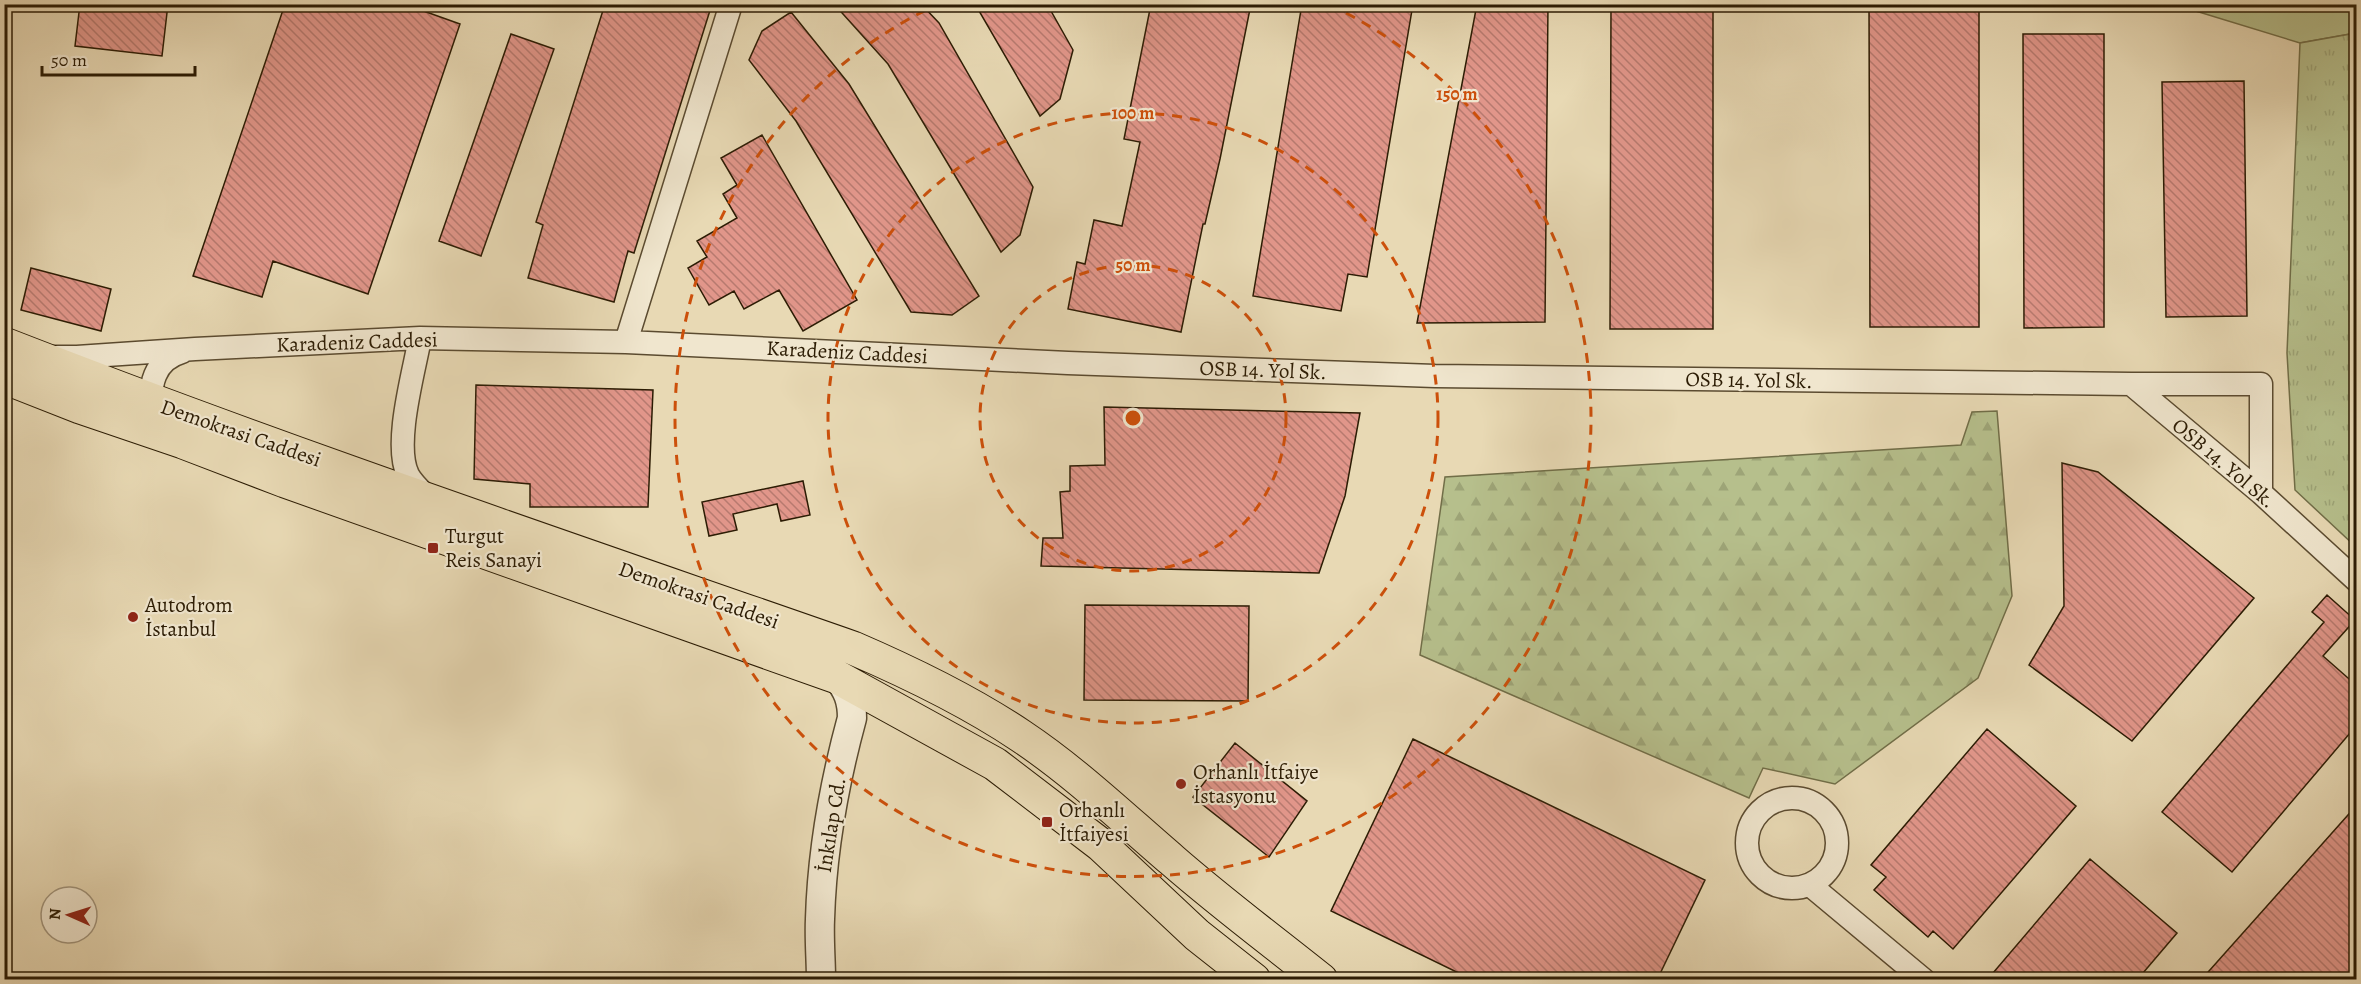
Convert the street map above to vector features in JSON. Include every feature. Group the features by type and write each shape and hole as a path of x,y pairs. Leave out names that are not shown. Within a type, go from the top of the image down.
{"main road":[{"name":"Demokrasi Caddesi","path":"13,347 151,401 853,648 928,683 1021,736 1067,770 1172,860 1320,980"},
{"name":"Demokrasi Caddesi","path":"4,377 285,481 837,676 1003,770 1093,838 1174,914 1254,980"},
{"path":"837,676 878,690 913,689 928,683"},
{"path":"1172,860 1174,914"}],"street":[{"path":"626,342 731,4"},
{"path":"420,338 403,435 403,454 408,474 417,487 433,502"},
{"name":"Karadeniz Caddesi","path":"13,347 55,357 77,357 420,338 626,342 1068,363"},
{"name":"Karadeniz Caddesi","path":"151,401 154,374 161,363 172,355 195,349"},
{"name":"OSB 14. Yol Sk.","path":"1068,363 1435,376 2131,384 2260,493 2356,579"},
{"path":"2131,384 2261,384 2260,493"},
{"path":"151,401 159,424 167,433 183,442"},
{"name":"İnkılap Cd.","path":"821,980 819,921 824,861 832,802 852,718 852,704 847,689 837,676"},
{"path":"846,743 855,724 866,714 879,710 907,714"},
{"path":"1792,798 1808,800 1821,808 1831,820 1837,835 1836,851 1831,866 1822,877 1810,885 1782,888 1769,882 1758,873 1750,861 1746,847 1747,833 1752,820 1763,808 1777,800 1792,798"},
{"path":"1810,885 1924,980"}],"green space":[{"path":"2176,5 2356,5 2356,33 2300,43"},
{"path":"2356,33 2356,547 2295,490 2287,353 2300,43"},
{"path":"1997,411 2012,596 1978,678 1835,784 1763,768 1749,798 1420,655 1445,477 1961,445 1972,412"}],"building":[{"path":"80,4 168,4 162,56 75,46"},
{"path":"285,4 404,4 460,24 368,294 273,261 262,297 193,276"},
{"path":"605,4 712,4 634,253 628,251 614,302 528,278 543,225 536,222"},
{"path":"834,4 921,4 939,23 1033,187 1020,235 1001,252 888,64"},
{"path":"975,4 1047,4 1073,50 1060,99 1040,116"},
{"path":"1151,4 1251,4 1220,159 1205,224 1203,224 1181,332 1068,309 1077,262 1085,264 1094,220 1122,226 1140,142 1124,139"},
{"path":"1302,4 1413,4 1367,277 1348,274 1341,311 1253,296"},
{"path":"1477,4 1548,4 1545,322 1417,323"},
{"path":"1611,4 1713,4 1713,329 1610,329"},
{"path":"1869,4 1979,4 1979,327 1870,327"},
{"path":"791,12 849,84 979,296 952,315 911,312 796,121 749,60 762,31"},
{"path":"511,34 554,49 481,256 439,241"},
{"path":"2023,34 2104,34 2104,327 2024,328"},
{"path":"2244,81 2247,316 2166,317 2162,82"},
{"path":"762,135 857,300 803,331 779,290 744,309 734,291 709,305 688,268 707,257 697,241 737,218 723,194 737,185 721,158"},
{"path":"31,268 111,289 101,331 21,310"},
{"path":"476,385 653,390 648,507 530,507 530,484 474,479"},
{"path":"1104,407 1360,413 1345,496 1319,573 1041,566 1043,538 1063,538 1060,492 1070,491 1070,466 1105,465"},
{"path":"2062,463 2098,472 2254,598 2132,741 2029,665 2064,606"},
{"path":"803,481 810,515 781,521 777,504 733,514 737,530 709,536 702,502"},
{"path":"2327,595 2355,620 2323,656 2356,685 2356,726 2232,872 2162,812 2324,622 2312,612"},
{"path":"1085,605 1249,606 1248,701 1084,700"},
{"path":"1987,729 2076,806 1953,949 1933,931 1928,937 1874,890 1886,877 1871,865"},
{"path":"1413,739 1705,880 1657,980 1473,980 1331,911"},
{"path":"1235,743 1307,801 1269,857 1193,797"},
{"path":"2356,806 2356,980 2201,980"},
{"path":"2090,859 2177,933 2137,980 1987,980"}],"place":[{"name":"Turgut Reis Sanayi","path":"433,548"},
{"name":"Autodrom İstanbul","path":"133,617"},
{"name":"Orhanlı İtfaiye İstasyonu","path":"1181,784"},
{"name":"Orhanlı İtfaiyesi","path":"1047,822"}]}
